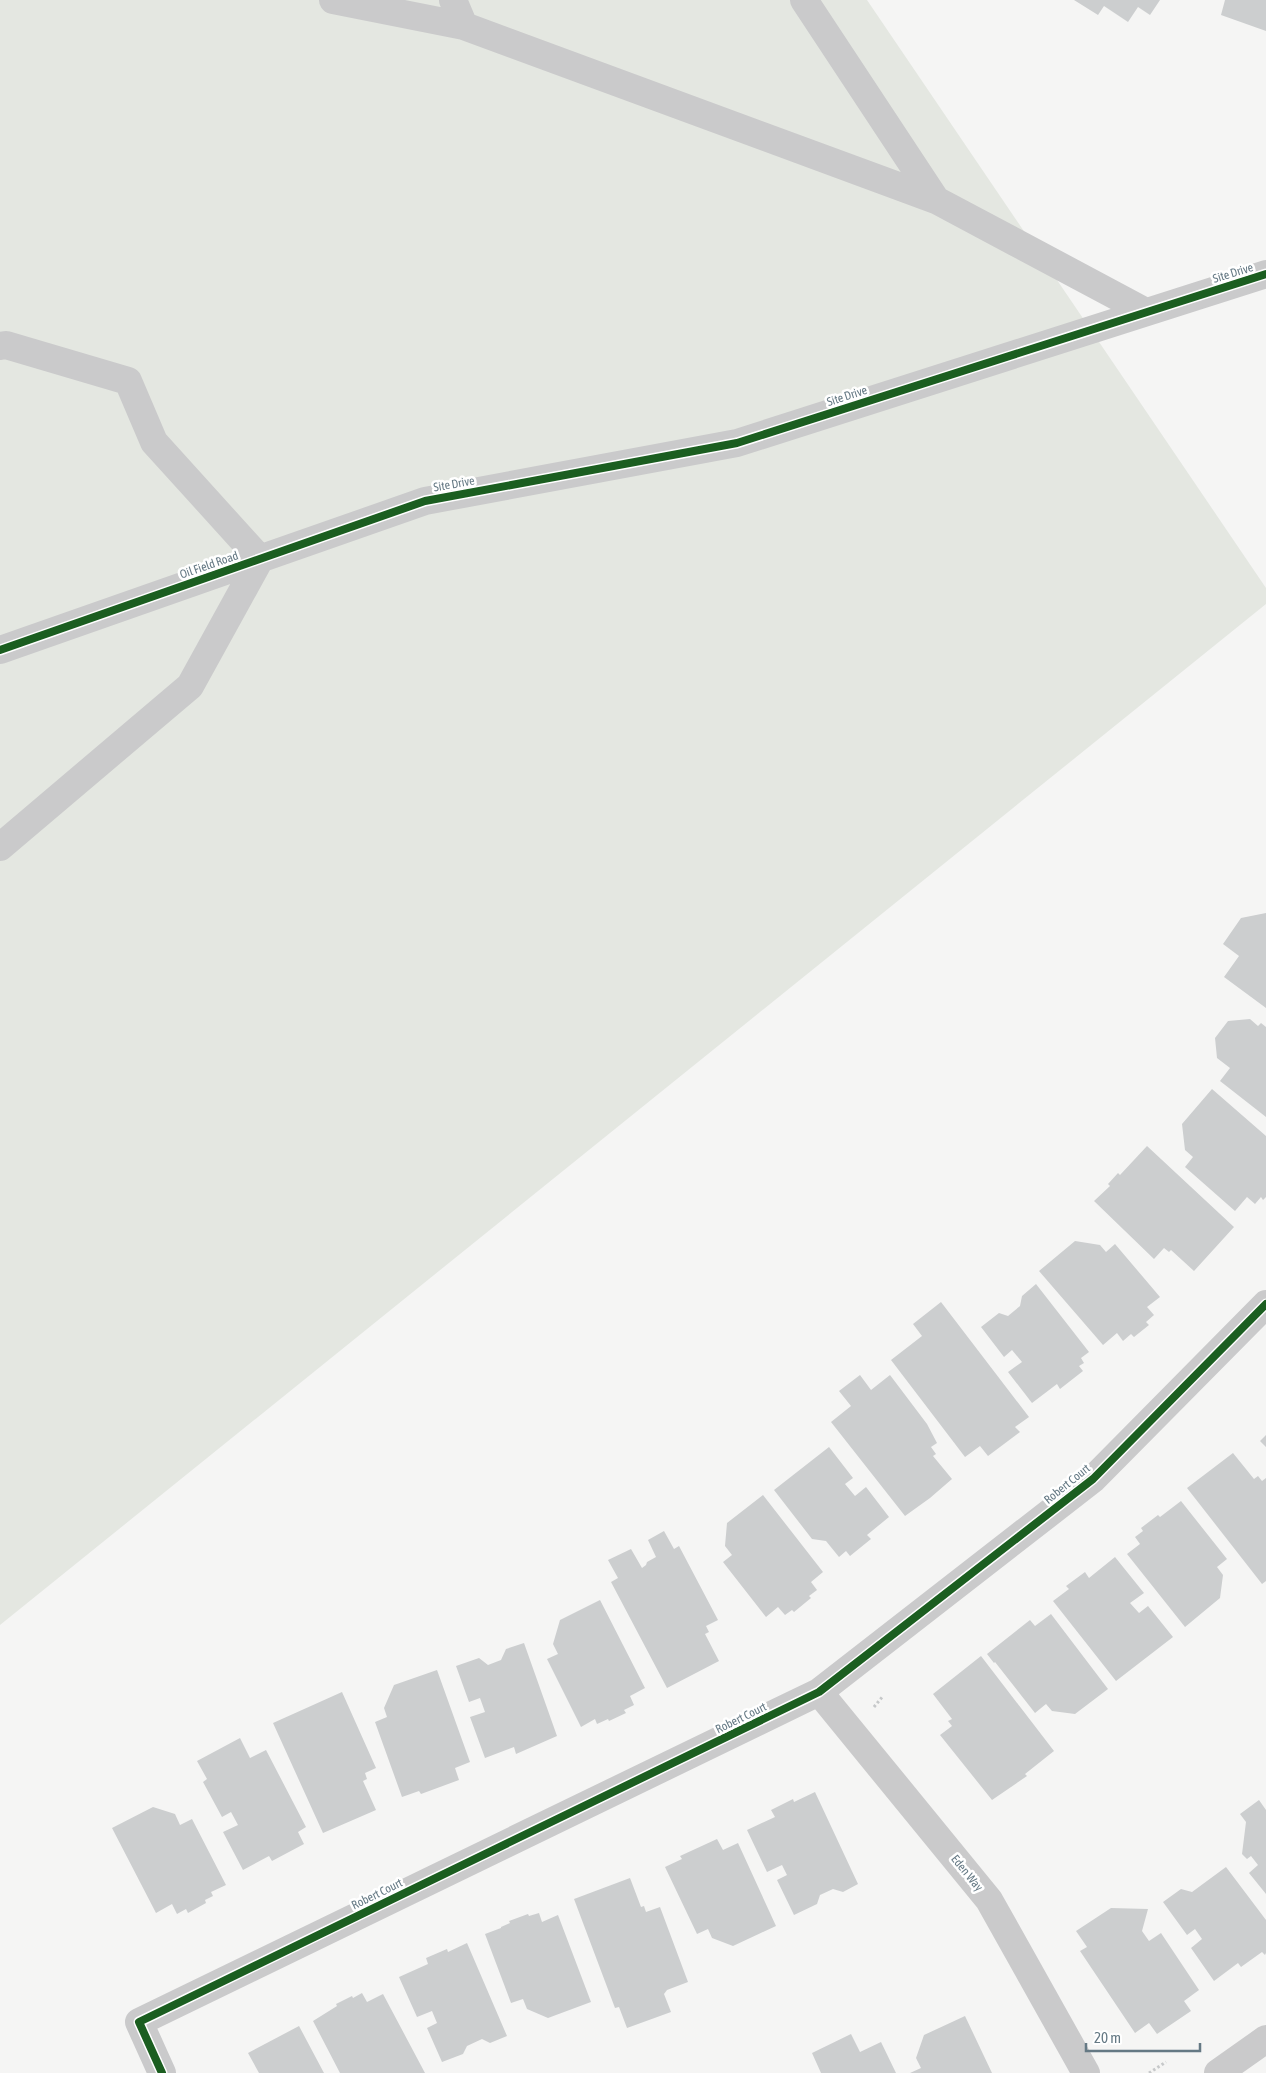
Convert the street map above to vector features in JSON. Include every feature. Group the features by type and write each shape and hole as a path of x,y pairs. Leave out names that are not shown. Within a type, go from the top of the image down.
{"street":[{"path":"333,0 464,26 936,200 1146,312"},
{"path":"453,0 464,26"},
{"path":"804,0 936,200"},
{"name":"Site Drive","path":"425,501 737,443 1266,274"},
{"path":"0,346 6,345 128,381 154,442 260,558 190,686 0,847"},
{"name":"Oil Field Road","path":"0,650 425,501"},
{"name":"Robert Court","path":"162,2073 139,2022 820,1692 1093,1479 1266,1304"},
{"name":"Eden Way","path":"820,1692 989,1900 1086,2073"},
{"path":"1218,2073 1266,2039"}],"path":[{"path":"1150,2073 1166,2062"}],"shaded area":[{"path":"0,0 867,0 1266,588 1266,604 0,1625"}],"building":[{"path":"1074,0 1160,0 1150,15 1138,7 1128,22 1104,6 1098,15"},
{"path":"1225,0 1266,0 1266,31 1221,15"},
{"path":"1266,913 1266,1008 1224,977 1239,956 1223,944 1241,918"},
{"path":"1250,1019 1258,1026 1261,1023 1266,1027 1266,1117 1220,1081 1230,1068 1217,1058 1215,1038 1228,1021"},
{"path":"1212,1089 1266,1136 1266,1197 1263,1200 1261,1197 1255,1204 1247,1197 1235,1211 1185,1167 1193,1157 1185,1150 1182,1124"},
{"path":"1147,1146 1234,1227 1194,1271 1171,1250 1169,1252 1164,1248 1154,1259 1094,1201 1110,1186 1108,1184 1118,1173 1120,1175"},
{"path":"1075,1241 1100,1245 1106,1252 1115,1244 1160,1297 1147,1307 1154,1315 1146,1322 1149,1325 1134,1337 1131,1334 1123,1341 1117,1333 1103,1345 1039,1271"},
{"path":"1036,1284 1089,1352 1081,1358 1084,1363 1079,1366 1083,1371 1060,1389 1057,1384 1032,1403 1008,1372 1022,1362 1012,1350 1004,1357 981,1327 999,1313 1008,1316 1020,1306 1022,1296"},
{"path":"941,1302 1029,1417 1015,1427 1020,1432 988,1456 980,1446 965,1457 891,1360 922,1336 913,1324"},
{"path":"860,1375 871,1390 890,1375 927,1424 937,1443 931,1447 936,1454 933,1456 952,1479 905,1516 831,1422 851,1406 839,1391"},
{"path":"1266,1435 1266,1447 1260,1441"},
{"path":"829,1447 853,1478 845,1484 855,1496 866,1487 889,1517 867,1535 871,1539 850,1556 846,1551 839,1557 826,1541 812,1539 774,1490"},
{"path":"1233,1453 1254,1479 1258,1476 1262,1481 1266,1478 1266,1581 1262,1584 1187,1488"},
{"path":"763,1495 823,1572 811,1582 817,1590 809,1596 811,1598 794,1612 792,1610 785,1615 778,1607 766,1617 723,1562 732,1555 725,1546 727,1523"},
{"path":"1181,1501 1227,1559 1217,1567 1223,1575 1220,1598 1185,1627 1127,1554 1140,1544 1135,1537 1143,1531 1141,1528 1158,1515 1160,1517"},
{"path":"664,1531 674,1549 679,1546 718,1620 706,1626 709,1632 705,1634 719,1661 667,1688 611,1582 618,1578 608,1560 631,1549 642,1568 647,1562 656,1557 648,1540"},
{"path":"1115,1557 1144,1593 1130,1603 1139,1613 1148,1606 1173,1637 1116,1681 1053,1601 1069,1589 1066,1586 1085,1572 1089,1578"},
{"path":"600,1600 645,1688 630,1696 634,1705 624,1710 626,1713 597,1724 595,1719 581,1727 547,1659 558,1654 553,1644 560,1620"},
{"path":"1051,1614 1108,1689 1075,1714 1052,1711 1046,1704 1035,1713 987,1654 1030,1620 1035,1626"},
{"path":"524,1643 557,1736 516,1754 514,1747 485,1758 470,1717 485,1712 480,1698 469,1702 456,1666 479,1658 488,1665 501,1660 506,1649"},
{"path":"981,1656 1054,1751 1025,1774 1027,1776 992,1800 940,1735 952,1726 948,1721 952,1719 933,1694"},
{"path":"437,1670 470,1762 455,1768 459,1780 421,1794 419,1791 402,1797 375,1722 387,1717 384,1708 394,1685"},
{"path":"342,1692 376,1768 365,1773 367,1779 363,1781 376,1810 323,1833 273,1723"},
{"path":"240,1738 250,1758 266,1750 306,1827 298,1832 304,1844 272,1861 269,1856 243,1870 223,1832 238,1825 231,1812 222,1817 203,1782 207,1779 197,1761"},
{"path":"815,1792 858,1884 843,1892 833,1889 820,1895 817,1904 794,1915 777,1880 787,1875 782,1865 767,1872 747,1830 775,1817 771,1810 793,1799 794,1802"},
{"path":"1259,1800 1266,1810 1266,1894 1249,1873 1258,1865 1251,1856 1247,1859 1242,1854 1246,1822 1240,1814"},
{"path":"153,1807 175,1814 180,1825 192,1819 226,1885 211,1892 213,1896 205,1900 206,1903 188,1913 186,1909 177,1914 172,1904 156,1913 112,1828"},
{"path":"717,1839 723,1850 738,1843 776,1926 733,1946 712,1938 708,1929 697,1934 665,1867 682,1859 680,1856"},
{"path":"1226,1867 1266,1920 1266,1953 1265,1955 1262,1952 1241,1967 1238,1963 1214,1981 1191,1948 1202,1939 1195,1929 1187,1935 1163,1902 1181,1889 1192,1892"},
{"path":"630,1878 641,1907 644,1906 646,1912 660,1907 688,1982 667,1990 664,1994 671,2012 627,2028 619,2007 615,2008 574,1899"},
{"path":"1111,1908 1148,1909 1142,1931 1149,1941 1161,1933 1199,1990 1184,2001 1191,2011 1157,2034 1149,2023 1135,2033 1080,1951 1087,1947 1076,1931"},
{"path":"539,1913 542,1922 558,1915 591,2002 548,2018 527,2009 523,1999 511,2003 485,1934 501,1928 510,1923 509,1921 528,1914 529,1916"},
{"path":"467,1943 507,2036 490,2043 482,2039 467,2046 463,2054 442,2062 427,2028 437,2023 432,2011 417,2017 399,1977 428,1964 426,1958 447,1949 448,1952"},
{"path":"362,1993 367,2002 383,1994 425,2073 340,2073 313,2021 337,2006 336,2004"},
{"path":"965,2016 992,2073 910,2073 921,2068 916,2058 924,2035"},
{"path":"299,2026 324,2073 259,2073 248,2053"},
{"path":"851,2034 860,2052 881,2042 896,2073 821,2073 812,2053"}],"cycle path":[{"path":"0,650 425,501 737,443 1266,274"},
{"path":"162,2073 139,2022 819,1692 1093,1479 1266,1304"}]}
